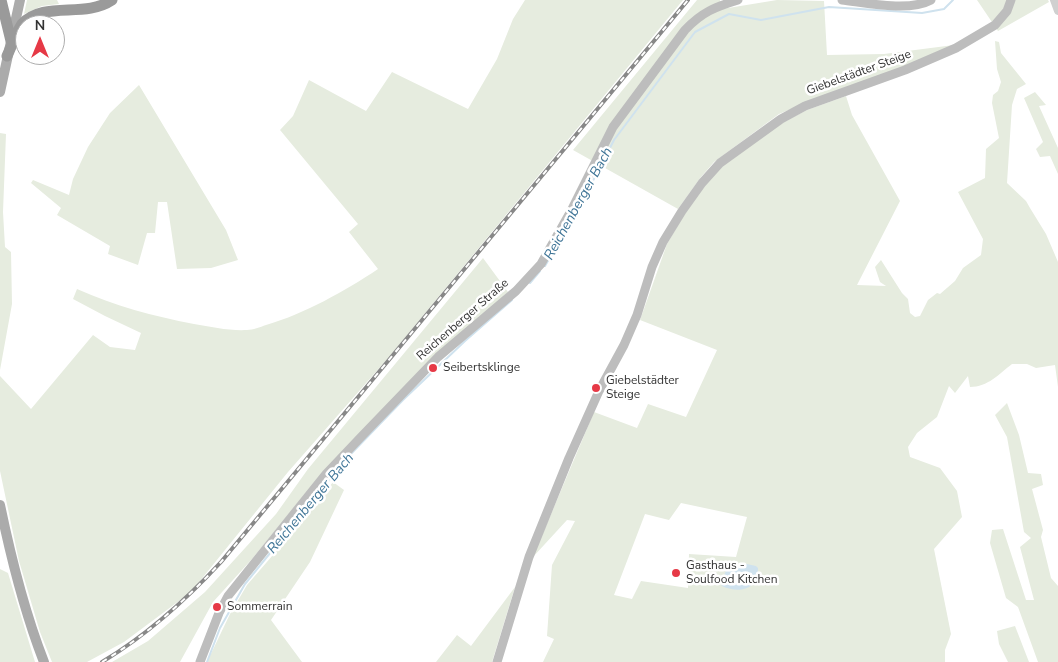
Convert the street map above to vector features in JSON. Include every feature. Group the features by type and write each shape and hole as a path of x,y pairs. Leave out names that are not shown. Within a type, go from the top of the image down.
{"highway":[{"path":"1,0 11,41"},
{"path":"63,0 78,8"},
{"path":"8,56 20,29 26,20 34,14 53,7 78,8 98,6 112,0"}],"main road":[{"name":"Reichenberger Straße","path":"200,662 219,613 228,596 326,474 438,357 516,291 541,264 571,211 613,127 685,30 698,16 716,6 738,0"},
{"path":"842,0 903,6 916,5 931,0"},
{"name":"Giebelstädter Steige","path":"497,662 529,557 569,458 599,391 624,345 637,315 652,267 663,242 682,211 706,178 720,162 781,119 805,106 905,70 956,48 995,25 1007,11 1011,0"},
{"path":"0,92 20,2"},
{"path":"0,505 11,558 24,605 44,662"}],"street":[{"path":"1054,0 1058,11"}],"shaded area":[{"path":"27,0 57,0 59,4 42,6 24,14"},
{"path":"525,0 683,0 389,357 288,472 191,592 124,642 87,662 52,662 40,632 19,561 0,471 0,376 31,409 93,335 110,347 135,350 141,333 73,299 77,289 134,310 164,318 234,330 249,330 309,308 378,269 349,232 358,224 280,130 293,116 309,80 366,111 392,72 468,109 497,59 513,19"},
{"path":"697,0 720,0 722,9 777,0 824,1 827,55 884,54 954,45 903,67 832,92 779,114 714,162 678,209 573,150"},
{"path":"977,0 1048,0 1049,2 998,31"},
{"path":"995,41 999,42 1001,53 1026,84 1017,89 1012,105 1007,183 1026,201 1046,234 1058,262 1058,387 1055,365 1036,368 1027,364 1012,364 993,379 982,385 970,387 968,376 955,393 949,386 937,417 917,433 908,447 910,457 940,468 957,491 962,517 934,549 951,634 945,650 945,662 543,662 554,639 547,636 552,565 575,521 567,520 533,557 594,412 637,428 648,404 686,417 717,350 640,320 667,244 685,213 712,175 739,152 784,122 807,110 846,96 852,115 900,201 857,285 886,286 880,282 875,267 881,260 902,293 908,299 910,313 915,317 920,316 928,300 937,293 940,294 955,281 963,268 981,255 983,239 958,192 985,178 986,149 999,138 992,103 993,95 998,91 1001,82 997,69","holes":["681,503 747,517 736,557 689,554 688,588 641,581 632,599 614,595 645,514 669,520"]},
{"path":"139,85 226,230 238,260 211,268 177,269 167,202 158,202 155,233 147,233 138,265 108,254 110,246 57,215 61,208 31,183 33,180 69,195 73,179 88,147 110,113"},
{"path":"1035,92 1046,105 1039,106 1058,148 1058,174 1050,156 1040,157 1036,149 1043,142 1024,98"},
{"path":"0,133 6,134 3,212 5,247 11,252 12,304 0,370"},
{"path":"483,258 508,292 320,476 252,559 213,602 180,662 112,662 148,641 205,592 276,514 308,469"},
{"path":"1007,403 1019,435 1028,473 1041,474 1043,485 1032,489 1043,530 1041,537 1051,578 1058,586 1058,662 1038,662 1018,607 1006,598 990,543 992,530 1003,529 1026,600 1034,600 1020,547 1031,538 1024,532 1007,437 995,415"},
{"path":"333,482 344,490 310,562 271,620 302,662 207,662 230,614 247,585"},
{"path":"0,569 8,573 35,662 0,662"},
{"path":"515,587 492,662 436,662 457,635 471,646"},
{"path":"1015,626 1029,662 1008,662 999,644 997,631"}],"water":[{"path":"742,563 758,568 755,581 741,590 722,586 720,583 729,565 739,566"}],"waterway":[{"name":"Reichenberger Bach","path":"545,266 582,202 614,140 695,32 729,14 761,20 829,7 922,13 944,9 953,0"},
{"name":"Reichenberger Bach","path":"530,283 540,271"},
{"name":"Reichenberger Bach","path":"207,662 220,628 245,584 347,458 403,400 465,341 512,300"}],"railway":[{"path":"102,662 150,629 194,590 221,562 688,0"}],"place":[{"name":"Seibertsklinge","path":"433,368"},
{"name":"Giebelstädter Steige","path":"596,388"},
{"name":"Gasthaus - Soulfood Kitchen","path":"676,573"},
{"name":"Sommerrain","path":"217,607"}]}
